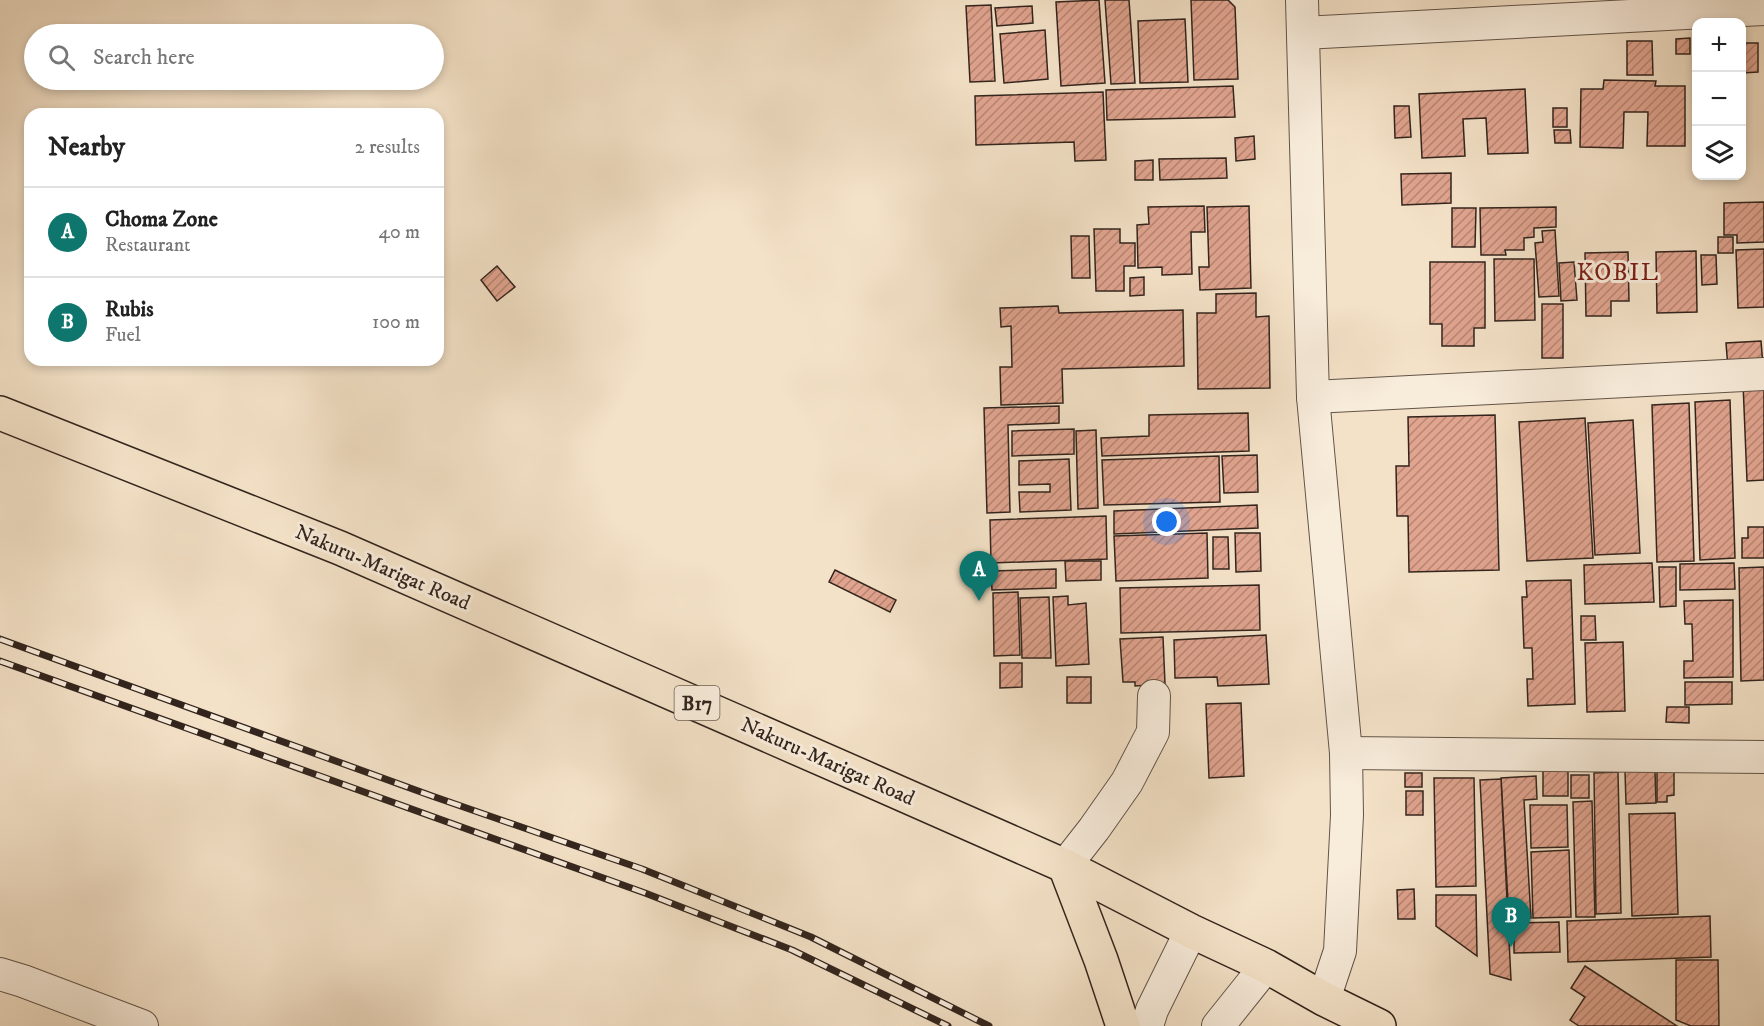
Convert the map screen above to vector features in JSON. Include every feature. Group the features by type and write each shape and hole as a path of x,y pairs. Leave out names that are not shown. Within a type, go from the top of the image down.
{"main road":[{"name":"Nakuru-Marigat Road","path":"0,413 339,548 1065,866 1191,931 1266,966 1324,999 1379,1026"},
{"path":"1065,866 1101,960 1123,1026"}],"street":[{"path":"1302,0 1313,397 1346,753 1347,814 1340,951 1324,999"},
{"path":"1303,33 1755,6"},
{"path":"1313,397 1764,374"},
{"path":"1065,866 1094,830 1127,782 1153,732 1154,696"},
{"path":"1346,753 1764,757"},
{"path":"1147,1026 1152,1010 1191,931"},
{"path":"1218,1026 1266,966"},
{"path":"0,974 142,1026"}],"building":[{"path":"1099,0 1105,83 1061,86 1056,2"},
{"path":"1105,0 1129,0 1135,83 1111,84"},
{"path":"1191,0 1228,0 1235,7 1238,79 1194,80"},
{"path":"991,5 995,81 970,82 966,6"},
{"path":"1032,6 1033,23 997,26 995,8"},
{"path":"1185,19 1188,82 1140,83 1138,21"},
{"path":"1045,30 1048,79 1004,83 1000,34"},
{"path":"1690,38 1690,54 1676,54 1676,39"},
{"path":"1627,41 1652,41 1653,75 1627,75"},
{"path":"1746,43 1758,43 1758,72 1746,73"},
{"path":"1604,80 1656,81 1655,86 1685,86 1685,146 1647,146 1648,112 1624,112 1623,148 1580,147 1581,89 1603,89"},
{"path":"1233,86 1235,117 1107,120 1106,90"},
{"path":"1525,89 1528,153 1488,154 1486,118 1463,119 1465,156 1422,158 1419,94"},
{"path":"1103,92 1106,160 1075,161 1074,142 976,145 975,96"},
{"path":"1394,106 1409,106 1411,137 1395,138"},
{"path":"1553,108 1567,108 1567,127 1553,127"},
{"path":"1554,130 1570,130 1571,143 1555,143"},
{"path":"1254,136 1255,159 1236,161 1235,138"},
{"path":"1226,158 1227,178 1160,180 1159,159"},
{"path":"1153,160 1153,180 1135,180 1135,161"},
{"path":"1451,173 1451,203 1402,205 1401,174"},
{"path":"1764,202 1764,242 1737,243 1737,235 1724,235 1724,203"},
{"path":"1204,206 1205,232 1191,232 1192,274 1162,275 1162,267 1138,268 1137,225 1149,224 1148,207"},
{"path":"1249,206 1251,288 1200,290 1199,267 1209,267 1207,207"},
{"path":"1556,207 1556,227 1534,228 1534,237 1524,238 1524,250 1505,250 1506,255 1481,255 1480,208"},
{"path":"1452,208 1476,208 1475,247 1452,247"},
{"path":"1094,229 1120,229 1120,243 1135,243 1135,266 1124,266 1124,291 1096,291"},
{"path":"1555,230 1559,296 1539,297 1535,243 1543,242 1542,231"},
{"path":"1071,236 1089,236 1090,278 1072,278"},
{"path":"1718,237 1733,237 1733,253 1718,253"},
{"path":"1764,249 1764,307 1738,308 1736,250"},
{"path":"1696,251 1697,312 1657,313 1656,252"},
{"path":"1628,252 1629,301 1611,301 1611,316 1586,316 1585,253"},
{"path":"1701,255 1716,255 1717,284 1702,285"},
{"path":"1494,259 1534,259 1535,320 1495,321"},
{"path":"1430,262 1485,262 1485,328 1474,328 1474,346 1442,346 1442,324 1430,324"},
{"path":"1574,262 1577,300 1561,301 1559,263"},
{"path":"497,266 515,287 497,301 481,280"},
{"path":"1144,277 1144,295 1130,296 1130,278"},
{"path":"1256,293 1256,317 1269,316 1270,388 1198,389 1197,313 1216,313 1216,294"},
{"path":"1542,304 1563,304 1563,358 1542,358"},
{"path":"1058,306 1059,313 1183,310 1184,366 1062,369 1063,403 1001,405 1000,367 1012,367 1011,326 1001,327 1000,308"},
{"path":"1761,341 1763,366 1728,368 1726,343"},
{"path":"1743,383 1764,383 1764,480 1747,481"},
{"path":"1730,400 1735,558 1700,560 1695,402"},
{"path":"1689,403 1694,561 1657,562 1652,405"},
{"path":"1059,406 1059,423 1008,425 1010,512 987,513 984,408"},
{"path":"1248,413 1249,451 1102,456 1101,438 1149,436 1149,415"},
{"path":"1495,415 1499,570 1409,572 1408,516 1397,516 1396,466 1409,466 1408,417"},
{"path":"1585,418 1593,558 1527,561 1519,422"},
{"path":"1633,420 1640,553 1595,555 1588,423"},
{"path":"1074,429 1074,454 1012,456 1012,431"},
{"path":"1096,430 1098,508 1078,509 1076,431"},
{"path":"1257,455 1258,492 1224,493 1222,456"},
{"path":"1219,456 1220,502 1104,505 1102,460"},
{"path":"1069,459 1071,510 1020,512 1019,492 1050,492 1050,484 1019,485 1019,461"},
{"path":"1257,505 1258,528 1114,534 1114,511"},
{"path":"1106,516 1107,559 991,563 990,520"},
{"path":"1748,527 1764,527 1764,558 1742,558 1742,538 1748,538"},
{"path":"1207,533 1208,578 1116,581 1114,536"},
{"path":"1235,533 1260,533 1261,571 1236,572"},
{"path":"1213,537 1228,537 1229,569 1213,569"},
{"path":"1065,561 1101,561 1101,580 1066,581"},
{"path":"1652,563 1654,602 1585,604 1584,565"},
{"path":"1734,563 1735,589 1680,590 1680,564"},
{"path":"1659,567 1676,567 1676,606 1660,607"},
{"path":"1764,567 1764,680 1741,681 1739,568"},
{"path":"1056,569 1056,588 992,590 991,571"},
{"path":"835,570 896,600 890,612 829,582"},
{"path":"1571,580 1575,704 1528,706 1527,679 1533,679 1532,648 1524,648 1522,597 1527,597 1526,581"},
{"path":"1259,585 1260,630 1121,633 1120,588"},
{"path":"1018,592 1020,655 994,656 993,593"},
{"path":"1068,596 1068,605 1086,603 1089,664 1056,666 1053,597"},
{"path":"1049,597 1051,658 1022,658 1020,598"},
{"path":"1733,600 1733,677 1684,678 1684,661 1693,661 1692,624 1685,624 1684,601"},
{"path":"1581,616 1595,616 1596,640 1581,640"},
{"path":"1266,635 1269,684 1218,686 1217,677 1175,678 1174,640"},
{"path":"1163,637 1165,684 1135,686 1135,682 1123,682 1120,639"},
{"path":"1623,642 1625,711 1587,712 1585,643"},
{"path":"1000,663 1022,663 1022,687 1000,688"},
{"path":"1067,677 1091,677 1091,703 1067,703"},
{"path":"1685,682 1732,682 1732,704 1685,705"},
{"path":"1241,703 1244,776 1209,778 1206,704"},
{"path":"1667,707 1689,707 1689,723 1666,722"},
{"path":"1543,767 1568,767 1568,796 1543,796"},
{"path":"1657,768 1674,768 1674,795 1667,796 1667,802 1657,802"},
{"path":"1625,771 1655,771 1656,803 1626,804"},
{"path":"1618,772 1621,913 1596,914 1594,773"},
{"path":"1405,773 1422,773 1422,787 1405,787"},
{"path":"1571,775 1589,775 1589,798 1571,798"},
{"path":"1536,776 1537,799 1524,800 1531,918 1509,919 1501,778"},
{"path":"1434,778 1474,778 1476,886 1436,887"},
{"path":"1501,779 1511,980 1490,974 1480,780"},
{"path":"1406,791 1423,791 1423,815 1406,815"},
{"path":"1592,801 1595,917 1576,917 1573,802"},
{"path":"1530,805 1567,805 1568,847 1531,848"},
{"path":"1675,813 1678,914 1632,916 1629,814"},
{"path":"1569,850 1571,917 1533,918 1531,852"},
{"path":"1414,889 1415,919 1398,919 1397,890"},
{"path":"1436,895 1476,895 1477,956 1436,926"},
{"path":"1710,916 1711,957 1568,962 1567,921"},
{"path":"1559,922 1560,952 1514,953 1514,923"},
{"path":"1676,960 1718,960 1719,1026 1691,1026 1676,1020"},
{"path":"1585,966 1677,1026 1579,1026 1570,1020 1585,997 1571,988"}],"railway":[{"path":"0,639 432,796 642,869 811,937 989,1026"},
{"path":"0,661 645,893 792,950 948,1026"}],"place":[{"name":"Choma Zone","path":"979,601"},
{"name":"Rubis","path":"1511,947"}],"district":[{"name":"KOBIL","path":"1618,272"}]}
